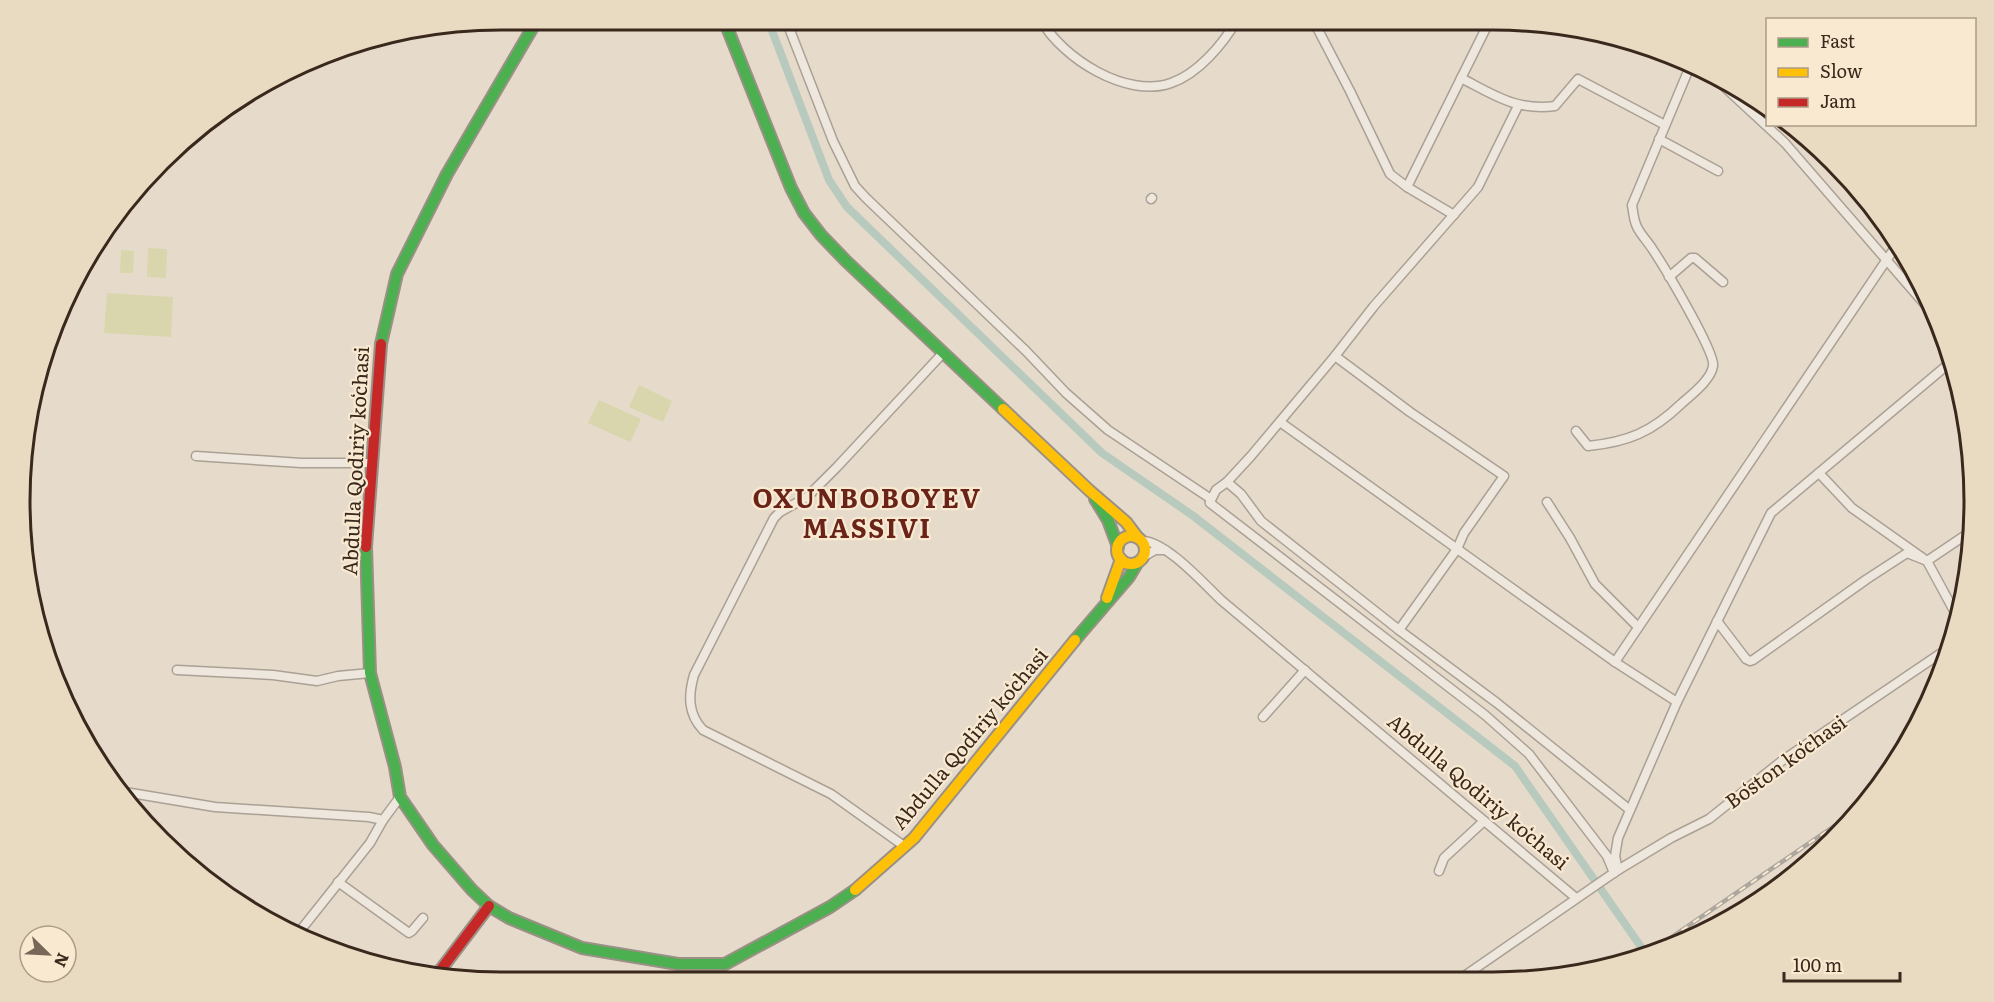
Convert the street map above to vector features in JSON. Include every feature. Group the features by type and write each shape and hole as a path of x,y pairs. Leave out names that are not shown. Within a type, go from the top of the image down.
{"street":[{"name":"Abdulla Qodiriy koʻchasi","path":"531,30 447,174 397,274 381,340 366,550 370,673 395,767 400,798 455,873 489,906 509,918 582,948 678,964 725,964 830,907 852,892 904,846 920,830 1129,577 1141,559"},
{"name":"Abdulla Qodiriy koʻchasi","path":"728,30 791,188 804,213 821,236 1090,491 1126,522 1140,539 1165,550 1576,898"},
{"path":"790,30 833,141 855,186 866,198 1026,351 1066,393 1108,430 1210,503 1485,715 1529,754 1607,856 1613,874"},
{"path":"1046,30 1061,46 1098,73 1131,84 1158,86 1171,83 1194,70 1230,30"},
{"path":"1318,30 1390,174 1454,215"},
{"path":"1407,187 1485,30"},
{"path":"1576,431 1588,446 1632,438 1663,422 1713,369 1714,361 1710,352 1669,277 1636,226 1632,205 1687,73"},
{"path":"1461,78 1518,106 1555,106 1578,79 1665,125"},
{"path":"1737,98 1766,125"},
{"path":"1210,503 1216,490 1227,482 1280,422 1374,306 1478,187 1518,106"},
{"path":"1767,126 1785,143 1914,291"},
{"path":"1659,139 1718,171"},
{"path":"1616,662 1892,251"},
{"path":"1669,277 1691,258 1695,258 1723,282"},
{"path":"904,846 831,794 704,730 691,711 690,693 694,675 774,518 780,512 807,497 844,461 943,352"},
{"path":"1335,356 1410,412 1504,476 1464,533 1457,549 1400,630"},
{"path":"1613,874 1618,838 1677,702 1771,513 1944,367"},
{"path":"1280,422 1616,662 1677,702"},
{"path":"196,456 301,463 371,463"},
{"path":"1820,473 1852,508 1928,561 1952,606"},
{"path":"1227,482 1241,494 1261,521 1497,703 1630,810"},
{"name":"Abdulla Qodiriy koʻchasi","path":"1090,491 1108,520 1121,559 1105,604"},
{"path":"1547,502 1595,584 1638,627"},
{"path":"1118,547 1126,537 1140,539 1145,548 1141,559"},
{"path":"1928,561 1962,537"},
{"path":"1121,559 1129,563 1155,550 1165,550"},
{"path":"1717,621 1746,659 1750,661 1907,553 1928,561"},
{"name":"Boʻston koʻchasi","path":"1470,972 1613,874 1671,838 1709,819 1783,760 1938,655"},
{"path":"177,669 273,675 317,681 338,675 370,673"},
{"path":"1263,717 1305,670"},
{"path":"131,793 215,807 369,817 383,820"},
{"path":"303,927 369,843 400,798"},
{"path":"1439,871 1444,858 1484,821"},
{"path":"338,882 409,933 423,918"},
{"path":"442,968 489,906"}],"shaded area":[{"path":"148,248 167,249 166,278 147,277"},
{"path":"121,250 134,251 133,273 120,273"},
{"path":"107,293 173,297 171,337 104,333"},
{"path":"639,385 672,401 663,422 629,407"},
{"path":"599,400 641,419 630,442 588,423"}],"waterway":[{"path":"772,30 829,180 847,207 1102,453 1192,515 1515,766 1642,948"}],"railway":[{"path":"1674,936 1833,827"}],"traffic: fast":[{"path":"381,344 397,274 447,174 531,30"},
{"path":"728,30 791,188 804,213 846,261 1003,409"},
{"path":"1095,499 1108,520 1118,547"},
{"path":"366,547 370,673 395,767 400,797 433,845 489,906 509,918 582,948 678,964 725,964 830,907 855,890"},
{"path":"1075,640 1129,577 1138,562"}],"traffic: slow":[{"path":"1003,409 1126,522 1138,538"},
{"path":"1131,536 1141,540 1145,550 1141,560 1131,564 1121,560 1117,550 1121,540 1131,536"},
{"path":"1107,598 1121,559"},
{"path":"855,890 914,838 1075,640"}],"traffic: jam":[{"path":"366,547 381,344"},
{"path":"442,968 489,906"}],"district":[{"name":"OXUNBOBOYEV MASSIVI","path":"867,514"}]}
